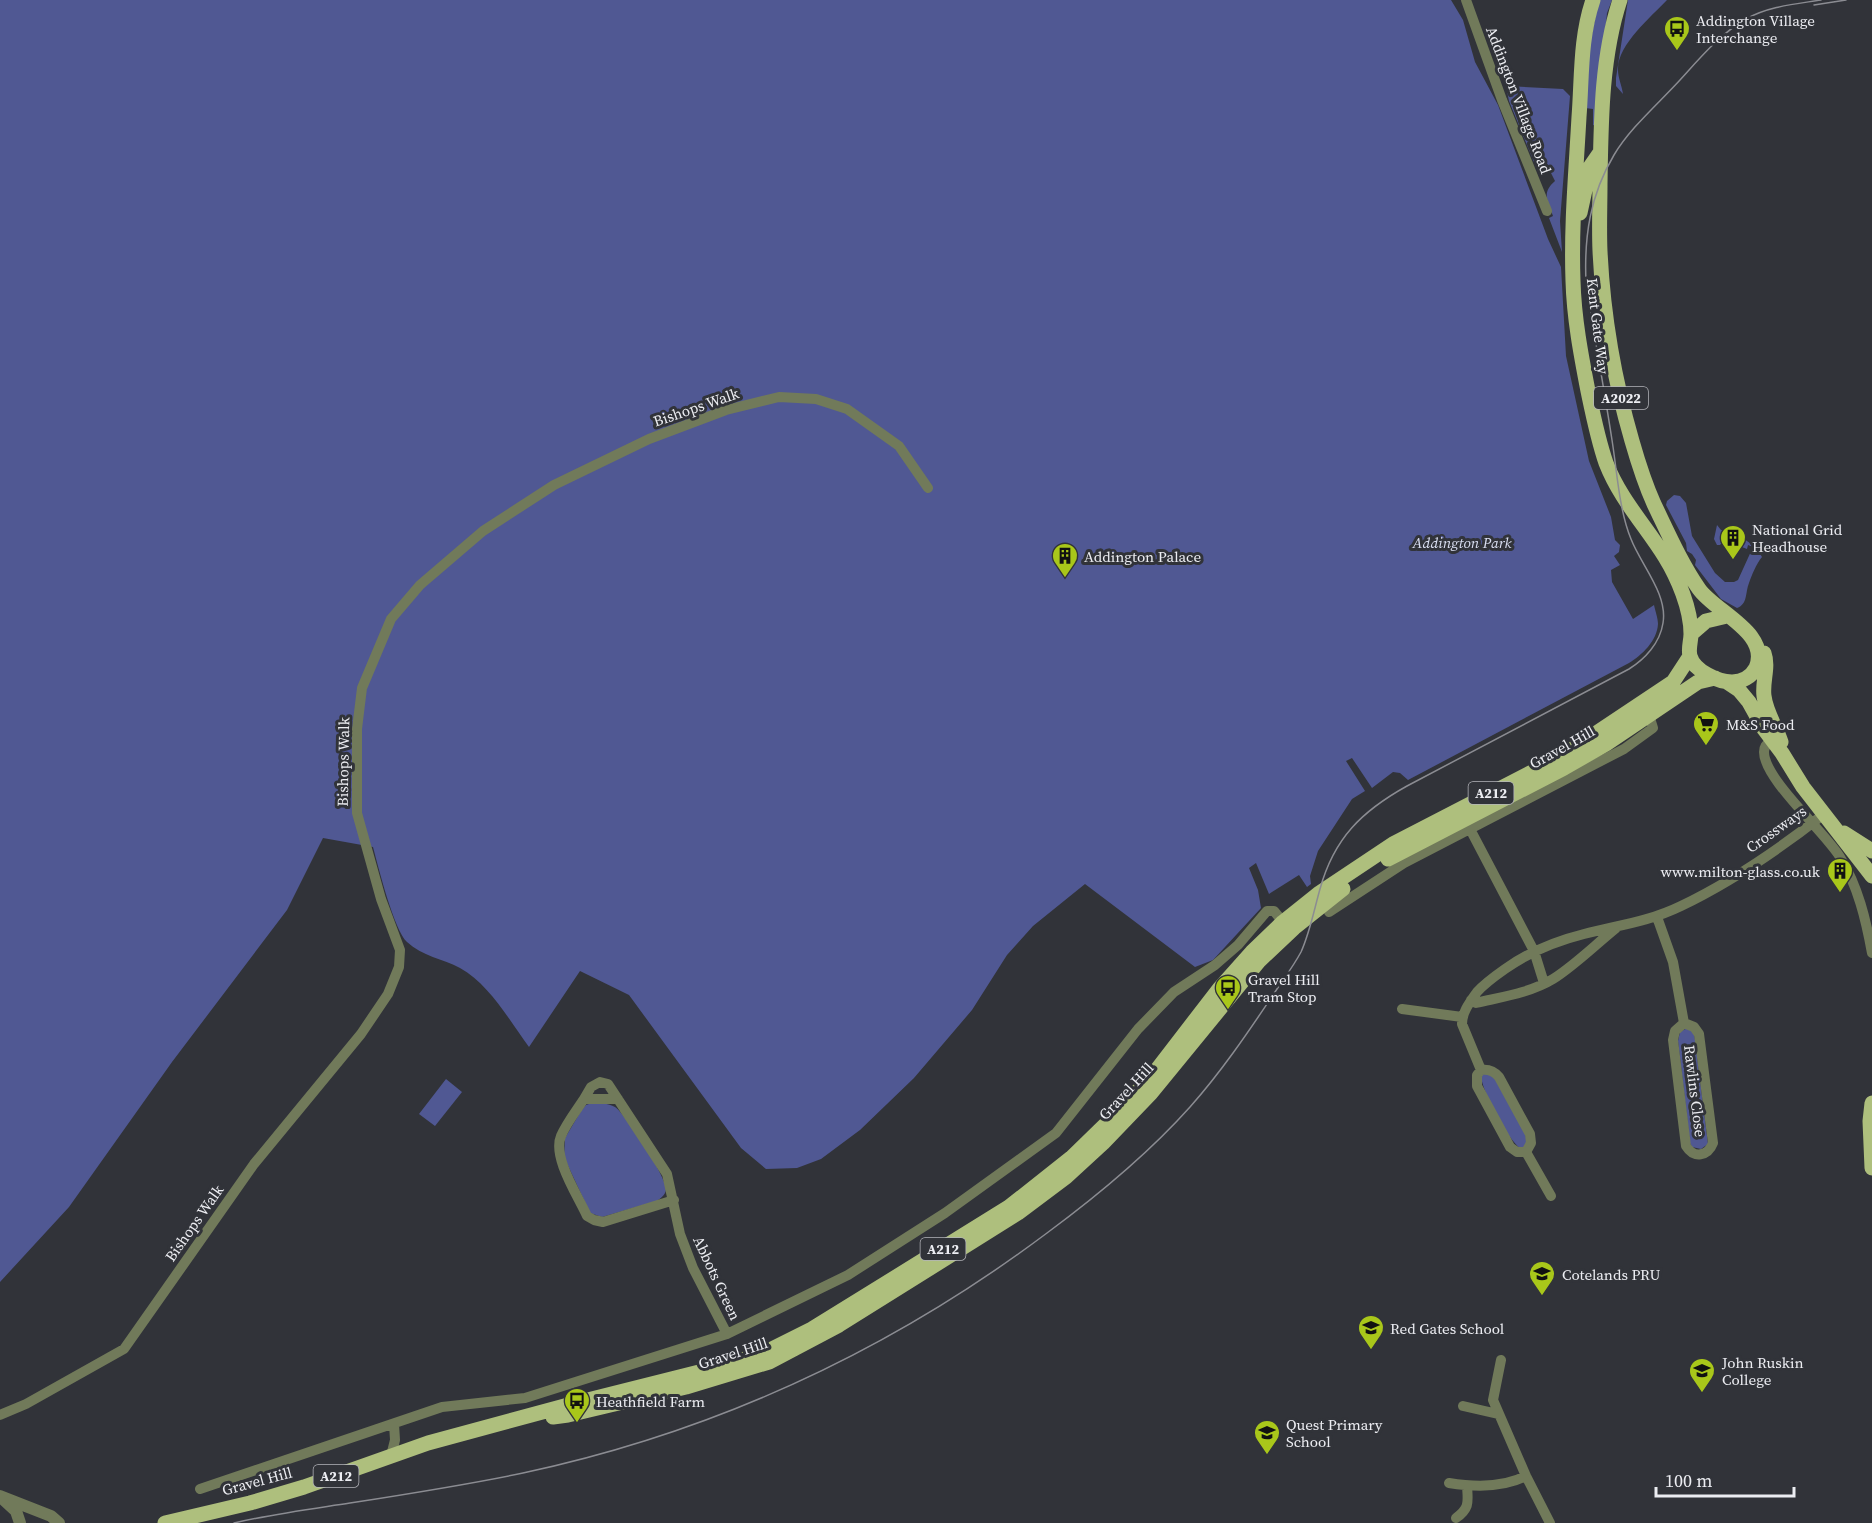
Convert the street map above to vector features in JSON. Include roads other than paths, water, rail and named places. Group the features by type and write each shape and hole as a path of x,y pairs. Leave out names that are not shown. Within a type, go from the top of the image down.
{"main road":[{"name":"Kent Gate Way","path":"1593,0 1582,48 1573,226 1573,283 1581,355 1603,453 1620,493 1665,556 1674,573 1688,612 1691,634"},
{"name":"Kent Gate Way","path":"1620,0 1610,39 1600,153 1600,249 1609,336 1626,418 1648,492 1681,559 1702,594 1727,616"},
{"path":"1573,226 1582,207 1590,167 1600,153"},
{"path":"1782,753 1781,740 1765,703 1764,682 1767,662 1764,652 1744,627 1727,616 1719,616 1706,621 1691,634 1690,656 1696,667 1742,693 1803,787 1819,819 1872,851"},
{"path":"1721,680 1743,681 1755,669 1758,655 1753,639"},
{"name":"Gravel Hill","path":"165,1523 250,1503 304,1487 428,1443 731,1364 772,1349 812,1329 993,1218 1051,1176 1110,1120 1170,1053 1279,917 1393,844 1559,758 1673,682 1690,656"},
{"name":"Gravel Hill","path":"505,1422 568,1415 686,1387 769,1362 811,1341 992,1231 1044,1195 1094,1152 1151,1093 1259,961 1314,910 1357,886 1400,853 1564,768 1650,718 1698,682 1721,680"},
{"path":"1834,826 1871,872"},
{"path":"1872,1103 1870,1121 1872,1168"}],"street":[{"name":"Addington Village Road","path":"1466,0 1502,100 1547,211"},
{"path":"1535,183 1547,179"},
{"name":"Bishops Walk","path":"0,1415 26,1404 124,1349 255,1164 361,1034 388,994 399,967 400,950 381,899 357,813 357,729 362,688 391,619 420,585 483,531 554,485 649,439 726,410 779,397 816,399 847,409 898,446 928,488"},
{"name":"Gravel Hill","path":"1329,912 1357,886 1624,748 1650,732 1653,728 1650,718"},
{"path":"1771,740 1764,748 1768,765 1782,787 1819,819 1852,879 1866,918 1872,953"},
{"name":"Crossways","path":"1462,1017 1487,982 1534,951 1585,933 1616,928 1657,917 1702,896 1819,819"},
{"path":"1470,829 1534,951 1544,983"},
{"name":"Gravel Hill","path":"200,1489 442,1407 525,1398 727,1334 848,1275 945,1213 1056,1133 1138,1029 1174,992 1215,965 1238,945 1262,915 1270,910 1279,917"},
{"name":"Rawlins Close","path":"1657,917 1673,962 1684,1023"},
{"name":"Crossways","path":"1472,1000 1476,1003 1518,993 1544,983 1579,960 1616,928"},
{"path":"1402,1009 1462,1017 1462,1024 1481,1070"},
{"name":"Rawlins Close","path":"1684,1023 1694,1027 1699,1034 1713,1143 1708,1152 1700,1155 1693,1154 1686,1146 1673,1040 1675,1031 1684,1023"},
{"path":"1486,1069 1497,1074 1515,1105 1532,1139 1526,1152 1517,1152 1510,1147 1476,1086 1477,1075 1481,1070 1486,1069"},
{"name":"Abbots Green","path":"674,1200 603,1221 594,1221 587,1216 560,1157 558,1147 561,1136 591,1087 600,1082 608,1084 667,1174 674,1200 680,1234 693,1268 727,1334"},
{"path":"584,1100 618,1099"},
{"path":"1526,1152 1551,1196"},
{"path":"1501,1359 1502,1382 1493,1400 1526,1476 1550,1523"},
{"path":"1463,1406 1498,1414"},
{"path":"391,1456 395,1440 394,1424"},
{"path":"1449,1483 1467,1486 1515,1482 1526,1476"},
{"path":"1456,1518 1464,1512 1468,1503 1467,1486"},
{"path":"0,1496 16,1511 20,1523"},
{"path":"0,1496 51,1516 59,1523"}],"tram line":[{"path":"234,1523 523,1473 594,1456 664,1435 732,1410 798,1382 863,1350 988,1275 1103,1189 1157,1141 1190,1107 1223,1066 1295,963 1307,937 1320,889 1333,855 1363,816 1407,786 1629,669 1641,660 1655,644 1663,623 1662,601 1635,549 1624,516 1586,282 1586,249 1594,201 1606,170 1628,135 1719,39 1746,19 1764,11 1821,0"},
{"path":"1814,5 1846,0"}],"place":[{"name":"Addington Village Interchange","path":"1677,52"},
{"name":"National Grid Headhouse","path":"1733,561"},
{"name":"Addington Palace","path":"1065,579"},
{"name":"M&S Food","path":"1706,747"},
{"name":"www.milton-glass.co.uk","path":"1840,894"},
{"name":"Gravel Hill Tram Stop","path":"1228,1011"},
{"name":"Cotelands PRU","path":"1542,1297"},
{"name":"Red Gates School","path":"1371,1351"},
{"name":"John Ruskin College","path":"1702,1394"},
{"name":"Heathfield Farm","path":"577,1424"},
{"name":"Quest Primary School","path":"1267,1456"}],"park label":[{"name":"Addington Park","path":"1462,542"}]}
